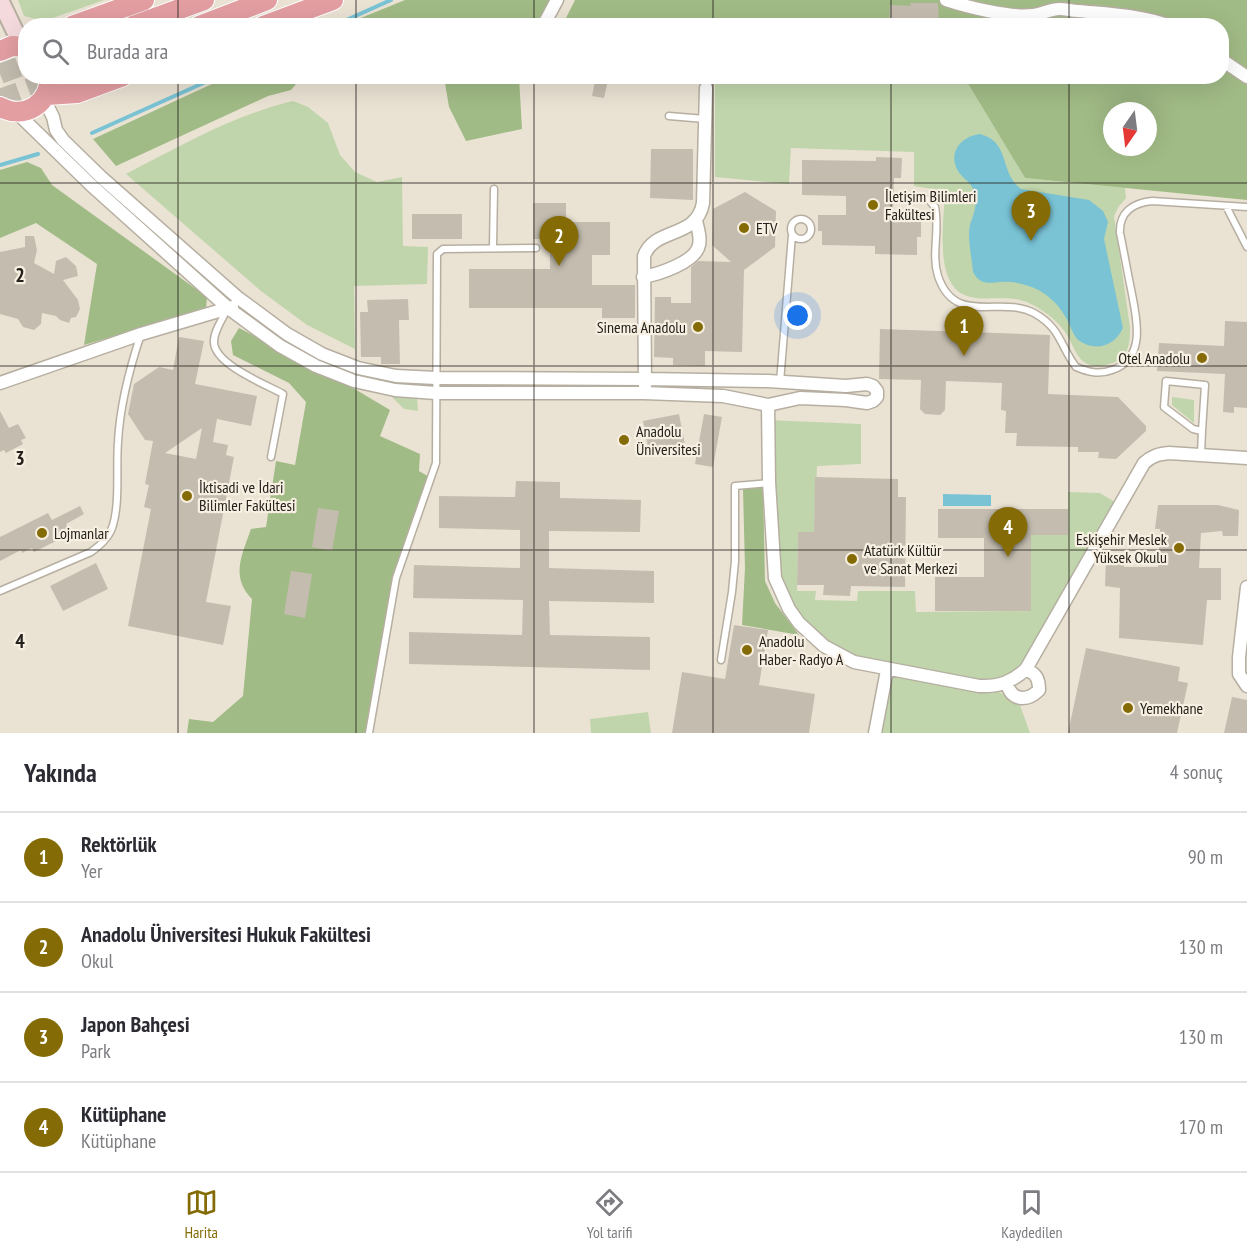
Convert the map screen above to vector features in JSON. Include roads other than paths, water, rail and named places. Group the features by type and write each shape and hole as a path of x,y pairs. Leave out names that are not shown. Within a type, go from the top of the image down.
{"highway":[{"path":"99,18 144,0"},
{"path":"156,18 204,0"},
{"path":"220,18 267,0"},
{"path":"285,18 333,0"},
{"path":"0,51 18,46"},
{"path":"7,112 32,109 47,90 77,93 101,84"}],"main road":[{"path":"0,0 18,34"}],"street":[{"path":"547,18 557,0"},
{"path":"946,0 1021,16 1063,8 1143,18"},
{"path":"1229,65 1247,77"},
{"path":"643,277 682,263 695,254 699,247 700,238 696,221 704,203 706,88"},
{"path":"7,112 91,184 228,308 280,346 316,366 354,381 395,390 436,393 644,393 723,396 768,403 800,398 867,403 876,397 877,391 873,386 867,384 846,386 758,381 436,378 396,376 358,368 322,354 287,334 245,303 102,178 63,140 56,130 47,90"},
{"path":"644,393 644,256 649,245 696,221"},
{"path":"0,383 141,334 245,303"},
{"path":"758,381 768,403 769,483 775,578 789,609 799,623 824,646 854,662 887,670 990,687 1008,687 1026,669 1144,463 1160,454 1201,454 1247,459"},
{"path":"768,403 780,382"},
{"path":"1247,587 1239,674 1247,687"},
{"path":"1008,687 1013,696 1023,699 1032,697 1039,690 1039,681 1035,673 1026,669"},
{"path":"875,733 887,670"}],"lane":[{"path":"669,116 705,120"},
{"path":"493,247 494,189"},
{"path":"916,197 929,200 935,207 936,265 944,289 952,298 962,306 1021,308 1033,313 1053,328 1076,367 1096,373 1122,366 1131,356 1137,341 1137,324 1120,233 1121,221 1128,210 1139,203 1152,201 1247,207"},
{"path":"1226,206 1247,248"},
{"path":"780,382 792,235"},
{"path":"369,733 396,578 436,463 437,254 443,249 536,248"},
{"path":"228,308 219,324 214,341 217,354 229,365 283,394 271,457"},
{"path":"0,591 91,552 109,536 114,524 118,440 124,385 141,334"},
{"path":"1201,454 1205,385 1166,381 1164,407 1193,429 1202,431"},
{"path":"721,660 735,561 735,486 769,483"}],"water":[{"path":"980,134 990,138 996,144 1010,175 1021,189 1089,200 1103,211 1108,222 1104,239 1123,328 1115,340 1104,346 1084,344 1078,340 1058,306 1040,291 1015,282 985,282 978,279 973,272 969,235 975,197 971,185 958,171 954,157 955,151 962,142 973,135"},
{"path":"943,494 991,495 991,506 943,506"}],"waterway":[{"path":"351,18 391,0"},
{"path":"92,133 201,84"},
{"path":"0,165 38,154"}],"tunnel":[{"path":"0,74 18,67"},
{"path":"0,99 40,84"}],"place":[{"name":"İletişim Bilimleri Fakültesi","path":"873,205"},
{"name":"ETV","path":"744,228"},
{"name":"Japon Bahçesi","path":"1031,241"},
{"name":"Anadolu Üniversitesi Hukuk Fakültesi","path":"559,266"},
{"name":"Sinema Anadolu","path":"698,327"},
{"name":"Rektörlük","path":"964,356"},
{"name":"Otel Anadolu","path":"1202,358"},
{"name":"Anadolu Üniversitesi","path":"624,440"},
{"name":"İktisadi ve İdari Bilimler Fakültesi","path":"187,496"},
{"name":"Lojmanlar","path":"42,533"},
{"name":"Eskişehir Meslek Yüksek Okulu","path":"1179,548"},
{"name":"Kütüphane","path":"1008,557"},
{"name":"Atatürk Kültür ve Sanat Merkezi","path":"852,559"},
{"name":"Anadolu Haber- Radyo A","path":"747,650"},
{"name":"Yemekhane","path":"1128,708"}]}
